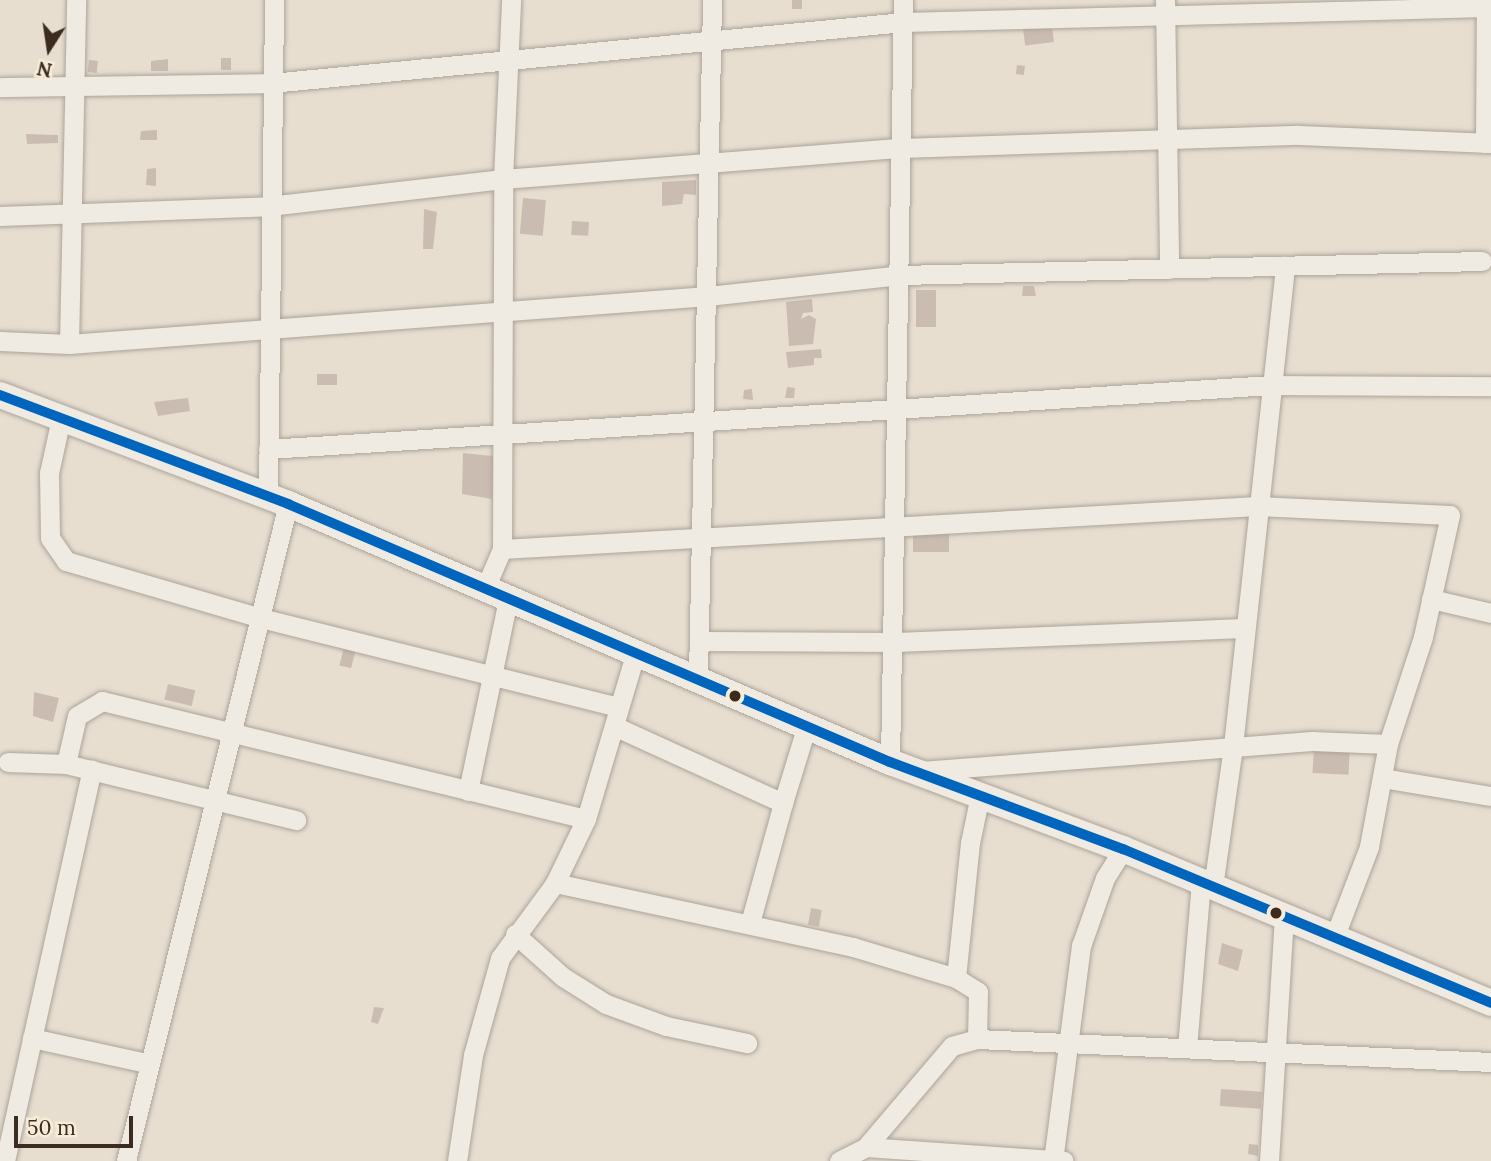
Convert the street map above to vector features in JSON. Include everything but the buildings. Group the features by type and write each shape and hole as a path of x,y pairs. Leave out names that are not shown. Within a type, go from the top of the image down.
{"main road":[{"path":"0,395 278,500 698,676 891,762 1123,849 1491,1003"}],"street":[{"path":"69,344 76,0"},
{"path":"126,1161 147,1063 218,800 261,618 278,500 268,449 267,329 274,0"},
{"path":"468,791 492,675 502,549 503,179 511,0"},
{"path":"698,676 708,296 705,163 712,0"},
{"path":"891,762 896,642 903,0"},
{"path":"0,87 271,83 903,22 1165,8 1488,5 1488,143 1299,135 901,148 503,179 269,206 72,216 0,216"},
{"path":"1165,8 1169,269"},
{"path":"0,341 69,344 708,296 900,275 1482,261"},
{"path":"1186,1048 1207,884 1233,746 1243,628 1285,266"},
{"path":"268,449 1271,385 1491,386"},
{"path":"61,418 49,472 50,538 66,561 261,618 492,675 616,716 783,803"},
{"path":"502,549 1257,506 1450,515 1431,599 1388,744 1369,847 1335,938"},
{"path":"1431,599 1491,613"},
{"path":"701,641 896,642 1243,628"},
{"path":"457,1161 473,1055 500,958 555,883 586,819 636,651"},
{"path":"66,764 77,716 102,701 586,819"},
{"path":"750,923 807,725"},
{"path":"916,771 1311,741 1388,744"},
{"path":"8,762 66,764 296,820"},
{"path":"5,1161 92,770"},
{"path":"1382,778 1491,796"},
{"path":"956,978 970,843 980,796"},
{"path":"1053,1161 1066,1042 1090,915 1123,849"},
{"path":"555,883 750,923 956,978 978,992 977,1039"},
{"path":"1269,1161 1284,917"},
{"path":"515,934 563,977 606,1004 666,1026 747,1043"},
{"path":"32,1038 147,1063"},
{"path":"839,1161 866,1147 952,1046 977,1039 1491,1062"},
{"path":"866,1147 1064,1161"}],"transit line":[{"path":"0,395 288,504 890,762 1123,849 1491,1003"}]}
